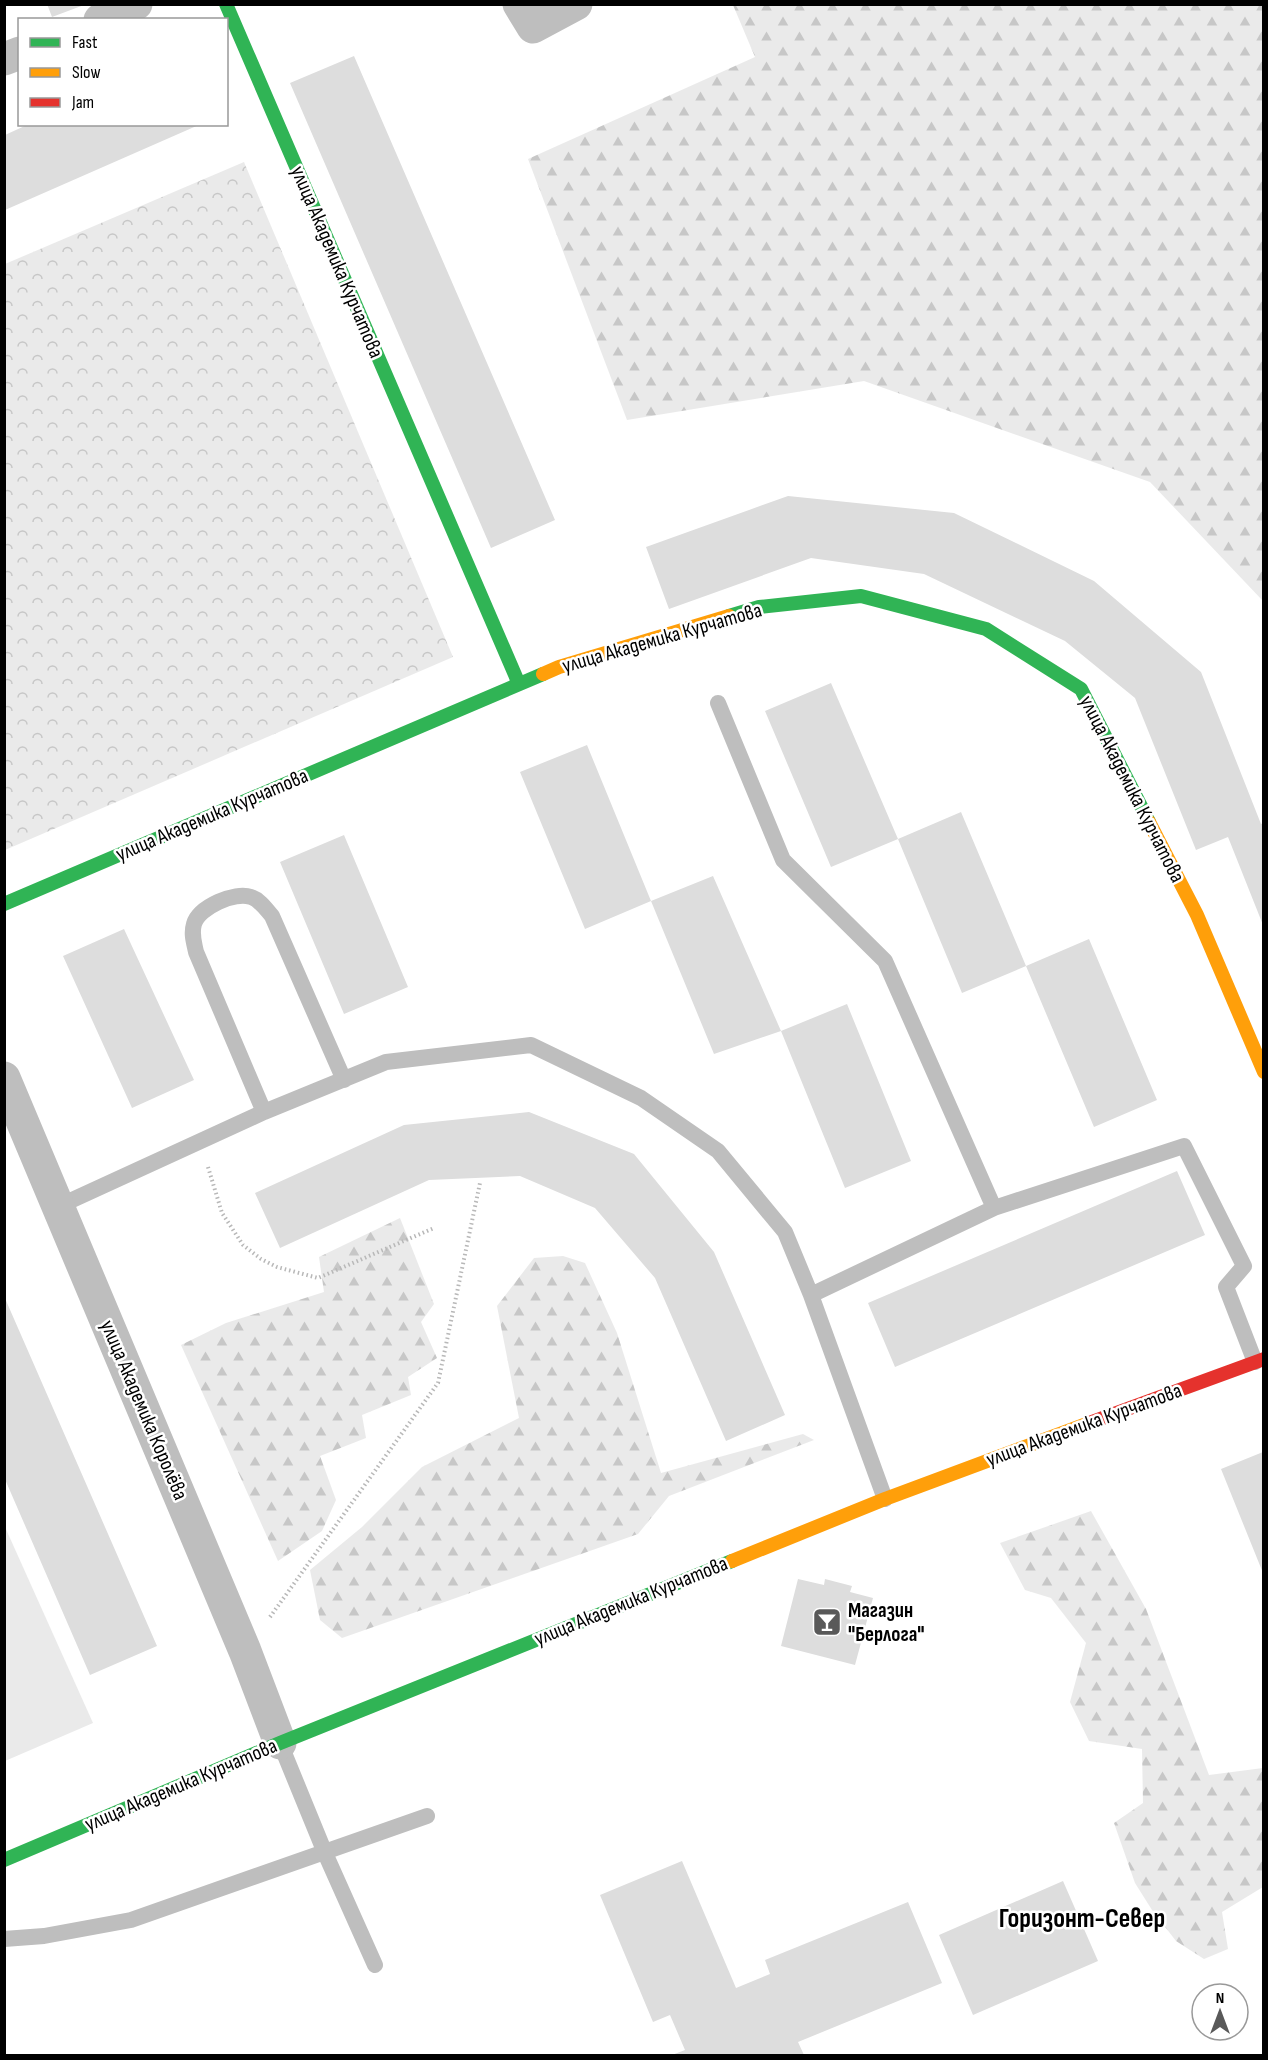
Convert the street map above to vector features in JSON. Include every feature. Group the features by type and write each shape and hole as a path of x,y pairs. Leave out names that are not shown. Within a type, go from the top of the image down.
{"street":[{"path":"104,18 136,4"},
{"name":"улица Академика Курчатова","path":"226,4 519,684"},
{"path":"519,4 533,27 576,4"},
{"name":"улица Академика Курчатова","path":"4,904 559,667 759,607 861,596 986,629 1081,689 1197,915 1263,1072"},
{"name":"улица Академика Королёва","path":"4,1078 245,1652 280,1743"},
{"name":"улица Академика Курчатова","path":"4,1860 280,1743 885,1499 1259,1360"}],"lane":[{"path":"718,703 783,860 885,961 994,1208"},
{"path":"264,1112 196,952 192,936 195,921 205,909 234,895 250,896 261,903 272,916 344,1080"},
{"path":"59,1206 264,1112 386,1062 531,1045 641,1098 718,1151 785,1232 811,1295 885,1499"},
{"path":"811,1295 994,1208 1184,1146 1244,1266 1226,1287 1259,1360"},
{"path":"280,1743 325,1853 375,1965"},
{"path":"4,1939 44,1936 131,1920 427,1816"}],"path":[{"path":"205,1158 222,1213 227,1221 243,1245 261,1259 277,1267 318,1278 434,1228"},
{"path":"245,1652 438,1383 480,1183"}],"green space":[{"path":"733,5 1263,5 1263,601 1150,482 864,381 627,420 528,159 755,57"},
{"path":"244,162 453,657 5,850 5,264"},
{"path":"400,1218 434,1304 421,1322 437,1358 408,1377 411,1395 362,1415 366,1438 320,1456 336,1500 322,1531 278,1561 181,1345 226,1323 324,1292 319,1257"},
{"path":"563,1256 585,1263 617,1333 661,1473 803,1434 814,1440 669,1496 638,1534 342,1638 320,1620 310,1570 362,1527 422,1467 519,1418 497,1306 534,1258"},
{"path":"1091,1511 1146,1609 1209,1775 1263,1768 1263,1887 1222,1912 1228,1949 1204,1959 1176,1941 1152,1910 1135,1883 1114,1823 1143,1803 1142,1749 1089,1741 1070,1702 1086,1643 1051,1598 1025,1590 1000,1543"},
{"path":"5,1527 93,1723 4,1761"}],"building":[{"path":"47,4 84,4 84,5 52,17"},
{"path":"354,56 555,520 491,548 290,83"},
{"path":"25,126 196,126 5,210 5,135"},
{"path":"788,496 954,513 1094,581 1201,672 1261,824 1263,823 1263,925 1228,837 1196,850 1135,698 1065,641 924,574 811,558 669,609 646,547"},
{"path":"831,683 898,839 831,867 765,711"},
{"path":"587,745 651,901 585,929 520,772"},
{"path":"961,812 1026,966 962,993 898,839"},
{"path":"344,835 408,987 344,1014 280,862"},
{"path":"713,876 781,1031 714,1054 651,901"},
{"path":"124,929 194,1080 132,1108 63,956"},
{"path":"1089,939 1157,1100 1094,1127 1026,966"},
{"path":"847,1004 911,1161 845,1188 781,1031"},
{"path":"529,1112 634,1154 714,1252 785,1415 726,1441 655,1278 595,1208 520,1176 429,1180 280,1248 255,1193 404,1125"},
{"path":"1177,1171 1205,1235 895,1367 868,1303"},
{"path":"4,1296 157,1646 90,1675 4,1477"},
{"path":"1263,1452 1263,1573 1221,1469"},
{"name":"Магазин \"Берлога\"","path":"798,1579 824,1585 825,1579 852,1586 850,1592 873,1598 855,1665 781,1646"},
{"path":"682,1861 736,1988 770,1974 765,1960 908,1902 942,1983 798,2042 804,2055 672,2055 685,2050 670,2015 653,2022 600,1895"},
{"path":"1063,1881 1098,1961 973,2015 939,1935"}],"traffic: fast":[{"path":"226,4 519,684"},
{"path":"729,616 759,607 861,596 986,629 1081,689 1149,822"},
{"path":"4,904 543,674"},
{"path":"4,1860 280,1743 732,1561"}],"traffic: slow":[{"path":"543,674 559,667 729,616"},
{"path":"1149,822 1197,915 1264,1072"},
{"path":"732,1561 885,1499 1089,1423"}],"traffic: jam":[{"path":"1089,1423 1264,1359"}],"place":[{"name":"Магазин \"Берлога\"","path":"827,1622"}],"district":[{"name":"Горизонт-Север","path":"1082,1919"}]}
